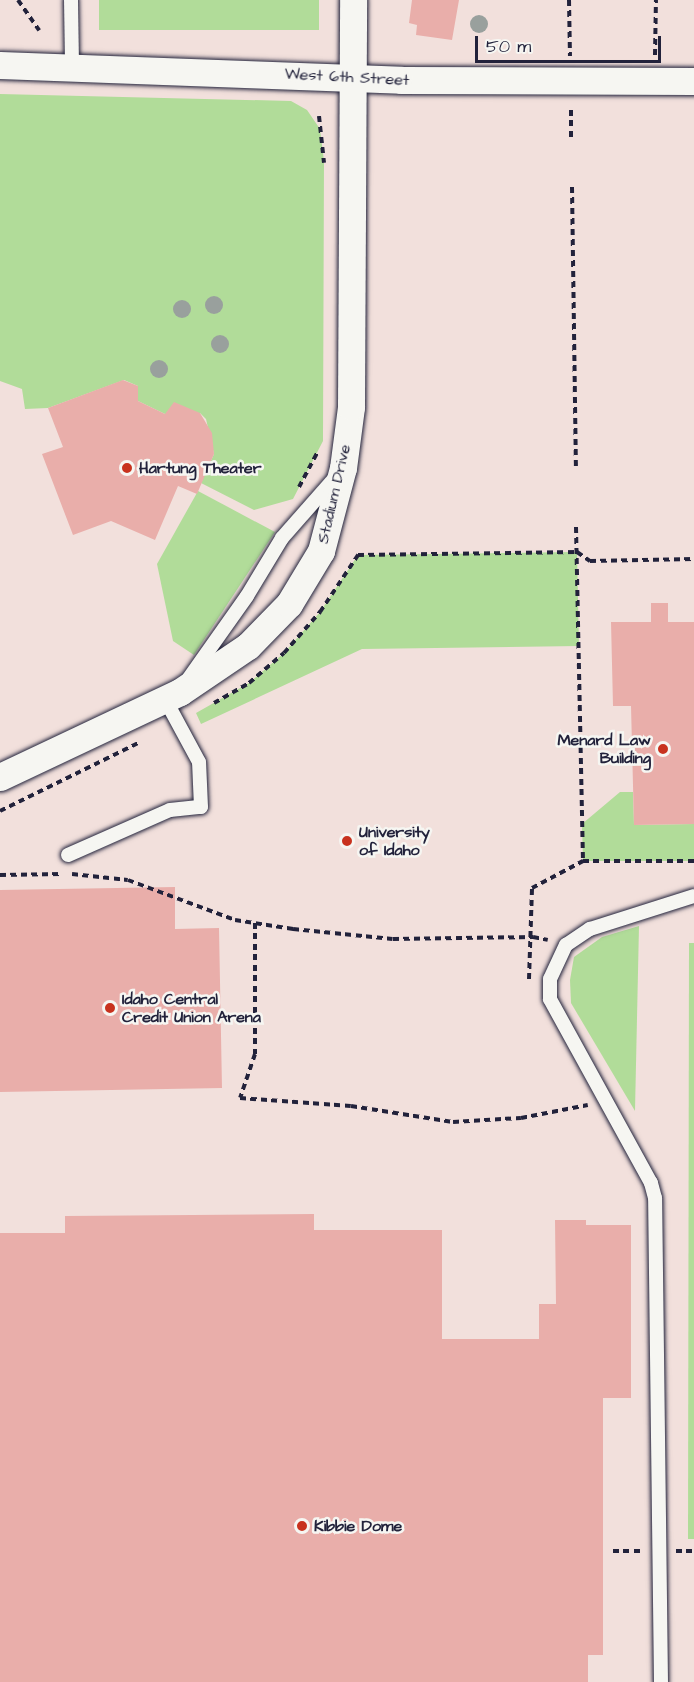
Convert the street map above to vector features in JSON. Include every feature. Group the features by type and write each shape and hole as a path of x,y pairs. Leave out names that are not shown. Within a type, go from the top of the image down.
{"street":[{"name":"Stadium Drive","path":"0,777 172,695 248,646 289,604 321,551 343,468 351,406 353,0"},
{"name":"West 6th Street","path":"0,65 352,78 694,81"}],"lane":[{"path":"71,0 72,66"},
{"path":"68,855 170,810 201,807 199,762 172,695 247,596 282,538 343,468"},
{"path":"661,1682 655,1198 651,1183 550,999 554,963 566,945 590,929 694,896"}],"path":[{"path":"18,0 39,30"},
{"path":"568,0 570,56"},
{"path":"655,55 656,0"},
{"path":"571,110 571,139"},
{"path":"319,116 324,173"},
{"path":"572,187 576,467"},
{"path":"298,489 323,441"},
{"path":"576,528 583,861 694,861"},
{"path":"358,555 577,552 590,561 694,559"},
{"path":"0,874 71,874 128,880 235,920 255,923 393,939 533,937 566,945"},
{"path":"255,923 255,1054 240,1098 351,1106 453,1122 521,1118 589,1105"}],"shaded area":[{"name":"University of Idaho","path":"0,0 694,0 694,1682 0,1682"}],"green space":[{"path":"99,0 319,0 319,30 99,30"},
{"path":"0,94 291,101 307,110 320,129 324,161 323,441 293,499 254,510 201,483 214,454 206,419 200,413 165,414 138,401 138,386 124,380 48,408 25,409 22,389 0,381"},
{"path":"198,491 275,532 194,655 173,641 157,564"},
{"path":"577,552 579,646 362,649 201,724 196,713 249,683 284,653 320,612 358,555"},
{"path":"620,792 633,792 634,825 694,824 694,861 583,861 582,824"},
{"path":"639,926 635,1111 571,1003 570,980 574,957 602,937"},
{"path":"689,943 694,943 694,1539 688,1539"}],"building":[{"path":"412,0 459,0 452,40 416,35 417,25 409,23"},
{"name":"Hartung Theater","path":"123,380 138,386 138,401 165,414 174,402 200,413 212,433 214,454 197,494 178,486 155,540 111,521 73,535 42,454 63,447 48,408"},
{"name":"Menard Law Building","path":"651,603 668,603 668,622 694,622 694,824 634,825 631,706 613,706 611,622 651,622"},
{"name":"Idaho Central Credit Union Arena","path":"175,887 175,929 219,928 222,1088 0,1092 0,890"},
{"name":"Kibbie Dome","path":"314,1214 314,1230 442,1230 442,1339 539,1339 539,1304 556,1304 555,1220 586,1220 586,1225 631,1225 631,1398 603,1398 603,1655 588,1655 588,1682 0,1682 0,1233 65,1233 65,1216"}],"place":[{"name":"Hartung Theater","path":"127,468"},
{"name":"Menard Law Building","path":"663,749"},
{"name":"University of Idaho","path":"347,841"},
{"name":"Idaho Central Credit Union Arena","path":"110,1008"},
{"name":"Kibbie Dome","path":"302,1526"}]}
